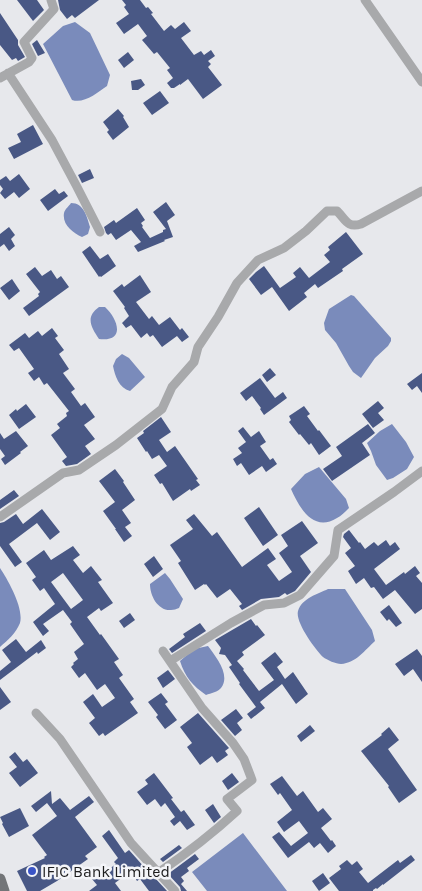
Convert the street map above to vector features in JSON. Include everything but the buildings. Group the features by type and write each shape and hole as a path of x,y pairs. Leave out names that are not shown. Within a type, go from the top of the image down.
{"main road":[{"path":"0,879 4,891"}],"street":[{"path":"51,0 54,9 24,42 32,58 29,62 4,75 52,140 100,232"},
{"path":"365,0 422,82"},
{"path":"0,517 63,473 78,470 116,445 162,409 172,387 194,362 198,347 218,317 236,284 258,260 284,248 327,211 337,211 348,225 354,226 384,213 422,191"},
{"path":"170,661 264,605 284,602 300,595 334,556 338,530 422,471"},
{"path":"158,873 237,811 227,799 252,780 244,759 233,743 202,708 163,651"},
{"path":"36,713 60,739 131,843 175,891"}],"water":[{"path":"75,22 90,33 110,75 107,86 90,97 77,101 72,100 43,44 63,26"},
{"path":"71,203 79,205 88,219 90,227 88,234 82,237 66,225 64,213"},
{"path":"351,295 354,296 391,338 388,346 375,358 361,378 353,372 336,343 325,330 324,323 329,309"},
{"path":"99,307 105,307 116,323 116,333 108,339 99,339 91,322 92,315"},
{"path":"122,354 129,358 145,377 130,391 120,384 116,378 113,366 116,359"},
{"path":"392,424 406,442 414,457 407,469 387,480 376,465 367,443 380,431"},
{"path":"319,467 346,499 349,508 340,516 328,522 314,520 308,516 298,503 291,489 305,474"},
{"path":"0,568 18,602 21,617 16,630 0,647"},
{"path":"165,573 183,599 179,608 174,610 162,608 151,593 150,584"},
{"path":"328,589 345,589 372,630 375,641 360,656 346,663 341,664 329,661 323,657 306,635 298,616 298,611 303,603"},
{"path":"208,646 221,666 224,683 220,689 206,695 190,681 180,661 194,649"},
{"path":"243,833 287,891 207,891 192,872"}],"place":[{"name":"IFIC Bank Limited","path":"32,871"}]}
